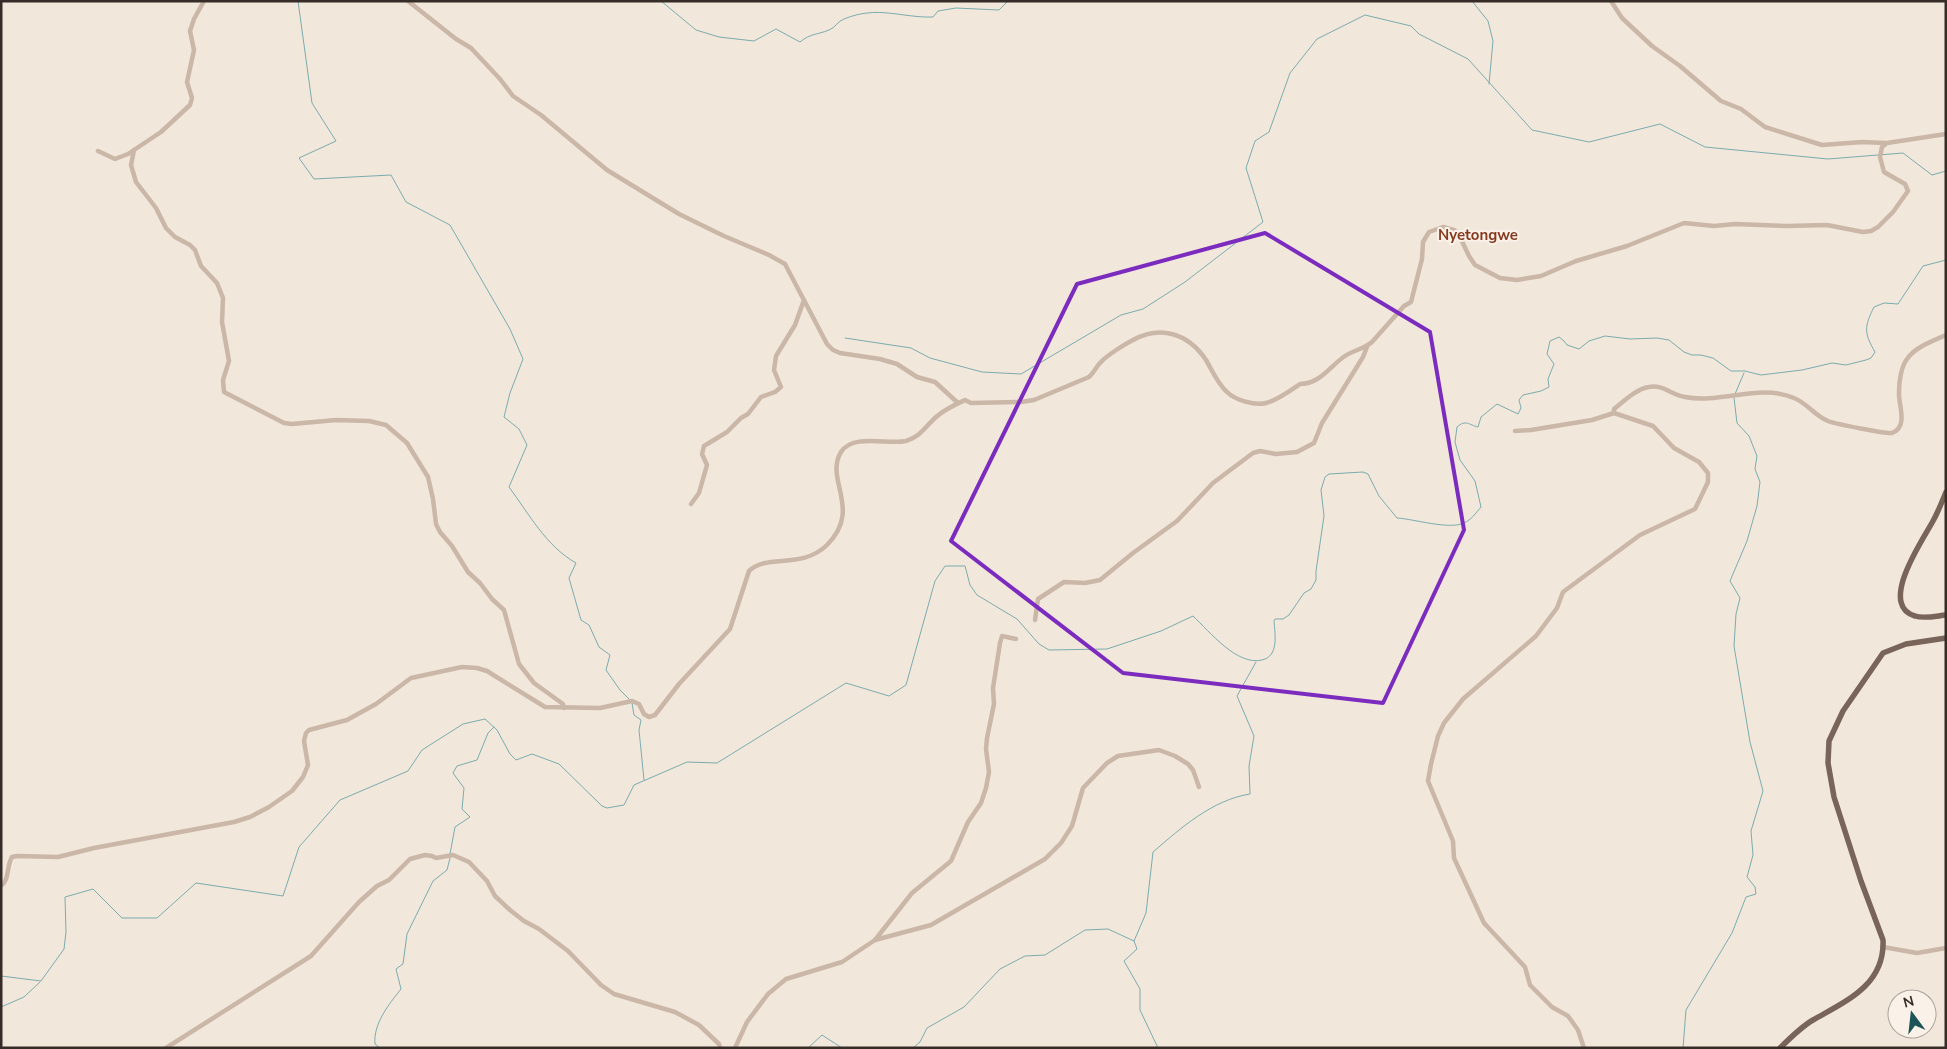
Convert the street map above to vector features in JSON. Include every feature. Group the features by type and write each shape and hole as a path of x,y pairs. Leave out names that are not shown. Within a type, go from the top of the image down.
{"main road":[{"path":"1946,492 1934,520 1906,571 1901,593 1905,609 1915,616 1946,615"},
{"path":"1780,1048 1804,1026 1840,1006 1860,990 1880,964 1883,947 1883,940 1861,881 1834,797 1828,763 1829,741 1843,711 1883,653 1906,644 1946,638"}],"street":[{"path":"98,151 115,159 134,150 167,127 192,102 187,82 194,50 190,31 204,1"},
{"path":"408,1 456,39 471,48 513,96 541,115 607,170 680,214 785,264 827,344 833,350 849,356 880,359 897,364 917,377 935,382 958,403"},
{"path":"1611,1 1622,18 1652,46 1680,66 1721,101 1741,109 1765,127 1822,145 1862,142 1887,143 1946,134"},
{"path":"1035,620 1038,599 1064,582 1085,584 1100,580 1177,521 1213,483 1253,452 1260,451 1276,454 1297,452 1314,444 1322,423 1368,346 1404,306 1411,302 1422,259 1423,242 1425,236 1434,229 1443,227 1454,230 1461,238 1475,265 1500,278 1517,280 1541,276 1576,261 1627,246 1684,224 1787,226 1827,224 1868,232 1876,229 1888,217 1908,191 1905,184 1888,176 1882,168 1880,152 1882,146 1887,143"},
{"path":"134,150 130,165 136,182 156,208 166,228 175,237 195,250 201,266 214,280 223,298 222,322 229,361 223,380 224,392 284,423 336,420 370,421 386,425 401,437 407,443 428,477 436,524 440,532 452,546 468,572 504,610 519,664 534,683 563,704 564,708"},
{"path":"691,504 699,493 707,465 702,454 704,446 727,432 748,414 761,397 775,392 781,387 774,370 776,356 795,325 804,300"},
{"path":"1,886 7,879 8,865 12,858 17,856 58,857 94,848 234,822 262,810 292,791 303,776 308,765 304,741 309,730 347,720 376,704 411,678 462,667 477,668 487,671 545,707 600,708 632,701 638,704 644,714 649,717 655,715 678,684 730,629 749,570 756,565 807,558 829,543 842,520 844,511 837,473 838,458 845,447 864,440 894,443 914,438 946,408 965,400 971,403 1034,400 1089,377 1094,373 1100,362 1133,340 1150,334 1168,332 1176,334 1196,348 1228,394 1250,402 1266,403 1300,384 1306,384 1326,374 1344,356 1368,346"},
{"path":"1614,413 1614,409 1636,392 1657,386 1684,397 1702,399 1757,393 1793,397 1829,422 1883,433 1893,432 1899,428 1901,422 1898,392 1901,372 1907,358 1927,343 1946,336"},
{"path":"1515,431 1592,420 1614,413 1652,426 1674,448 1701,464 1708,473 1708,482 1695,509 1640,535 1563,592 1557,608 1536,636 1463,699 1444,723 1438,736 1428,781 1452,841 1454,858 1484,922 1525,967 1530,985 1552,1007 1568,1016 1578,1030 1584,1048"},
{"path":"735,1048 747,1022 768,994 786,980 842,962 875,940 912,893 951,861 968,822 981,803 989,772 986,749 994,704 993,688 1002,636 1016,638"},
{"path":"875,940 931,925 1045,860 1061,843 1072,826 1083,788 1107,763 1118,756 1159,750 1175,756 1188,764 1193,770 1200,787"},
{"path":"166,1048 310,956 360,902 377,886 389,880 410,859 418,856 432,856 436,858 453,855 469,862 487,881 490,889 500,900 524,921 539,929 568,951 601,985 614,994 626,999 675,1012 699,1025 719,1044 720,1048"},
{"path":"1883,947 1917,954 1946,948"}],"highlighted area":[{"path":"1265,233 1430,332 1464,530 1383,703 1123,673 951,541 1077,284"}],"waterway":[{"path":"298,1 312,103 336,141 299,158 314,179 391,175 406,202 450,225 510,329 523,359 510,393 504,417 519,429 527,445 509,487 547,539 565,556 576,563 569,578 581,620 589,625 599,647 610,655 606,670 620,690 630,700"},
{"path":"661,1 696,30 719,37 754,41 776,29 800,42 825,32 842,20 856,15 879,12 933,17 938,11 956,8 999,10 1008,1"},
{"path":"1472,1 1488,21 1493,41 1489,84"},
{"path":"845,338 911,348 930,358 982,372 1021,374 1121,315 1143,309 1185,282 1263,222 1246,168 1255,141 1269,132 1290,73 1317,39 1365,15 1411,26 1419,34 1468,59 1532,130 1589,142 1660,124 1705,147 1828,159 1903,153 1932,175 1946,171"},
{"path":"1,976 41,981 64,949 66,932 65,897 93,889 122,918 157,918 196,883 283,896 299,847 340,800 408,771 422,750 463,724 485,719 497,730 510,754 516,760 532,754 559,764 602,806 607,808 624,805 634,785 687,762 717,763 846,683 889,696 906,685 935,581 945,566 965,566 970,585 977,595 1017,619 1039,644 1049,650 1107,649 1161,631 1193,616 1216,639 1234,653 1243,658 1262,660 1267,658 1274,650 1275,619 1283,619 1289,615 1304,593 1311,589 1316,580 1324,516 1321,490 1325,477 1329,474 1363,472 1368,474 1379,496 1397,518 1431,524 1458,525 1467,522 1481,507 1475,481 1460,460 1455,442 1457,427 1463,423 1478,427 1481,417 1497,404 1518,414 1521,408 1519,400 1523,395 1549,387 1548,379 1554,364 1547,354 1550,341 1559,337 1567,345 1579,349 1589,341 1605,336 1630,339 1657,338 1669,340 1684,352 1692,355 1713,358 1731,371 1745,371 1761,375 1802,370 1832,363 1846,365 1871,358 1875,352 1867,335 1868,320 1874,307 1884,303 1898,304 1923,266 1946,260"},
{"path":"1735,394 1744,373"},
{"path":"1683,1048 1686,1010 1732,933 1746,897 1756,894 1755,887 1747,877 1753,855 1751,831 1763,791 1750,742 1734,646 1736,614 1740,598 1730,581 1747,541 1757,506 1760,482 1755,469 1757,456 1749,436 1737,423 1734,398"},
{"path":"913,1048 920,1042 927,1028 964,1007 1000,969 1025,956 1045,955 1085,930 1108,929 1134,941 1146,913 1153,852 1198,816 1223,802 1250,794 1249,766 1254,736 1237,696 1256,662"},
{"path":"632,703 634,715 641,720 639,730 644,780"},
{"path":"450,854 455,827 470,817 462,809 464,788 453,773 457,766 477,760 488,733 494,727"},
{"path":"380,1048 375,1044 375,1037 379,1022 401,989 396,969 403,964 407,934 433,881 447,870 450,858"},
{"path":"1134,941 1137,949 1124,961 1140,989 1140,1010 1158,1048"},
{"path":"1,1007 24,997 40,982"},
{"path":"808,1048 822,1035 842,1048"}],"district":[{"name":"Nyetongwe","path":"1478,235"}]}
